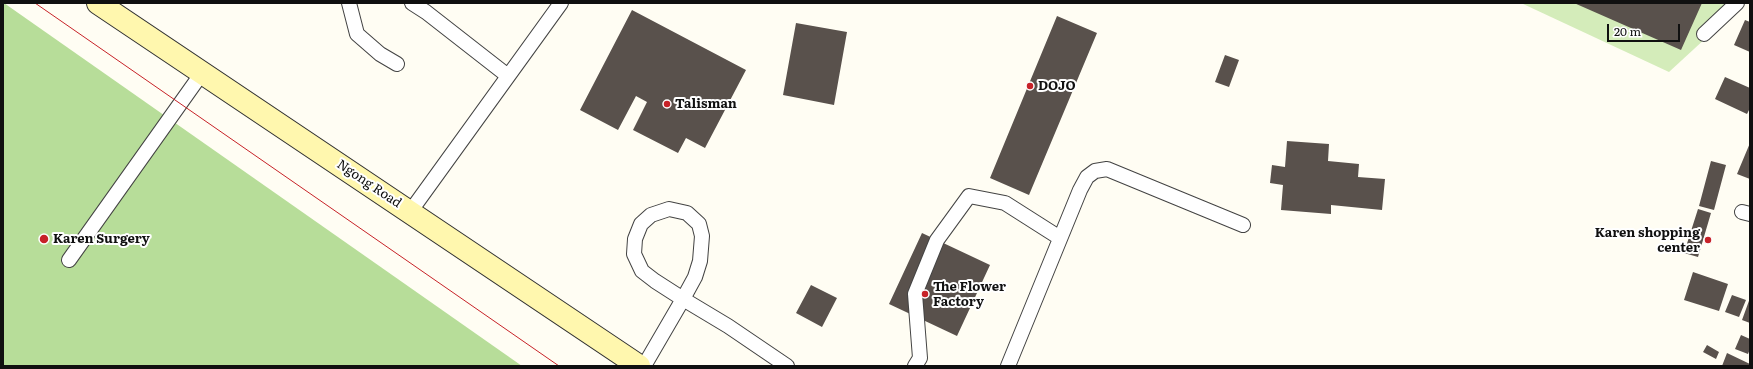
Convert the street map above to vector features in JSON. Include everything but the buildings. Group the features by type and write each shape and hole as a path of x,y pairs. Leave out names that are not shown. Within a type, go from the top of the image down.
{"main road":[{"name":"Ngong Road","path":"98,3 638,366"}],"lane":[{"path":"349,3 357,34 380,54 397,64"},
{"path":"412,3 426,12 508,76"},
{"path":"410,212 561,3"},
{"path":"1704,34 1737,3"},
{"path":"69,260 202,72"},
{"path":"1008,366 1080,190 1087,177 1095,171 1106,169 1243,225"},
{"path":"915,366 920,358 915,294 937,240 969,196 1005,203 1060,238"},
{"path":"644,366 683,299 695,277 700,261 702,236 699,224 687,214 669,209 651,215 641,224 635,239 634,254 642,271 683,299 728,326 787,366"}],"green space":[{"path":"4,3 522,366 3,366"},
{"path":"1521,3 1744,3 1669,72"}],"tram line":[{"path":"35,3 559,366"}],"place":[{"name":"DOJO","path":"1030,86"},
{"name":"Talisman","path":"667,104"},
{"name":"Karen Surgery","path":"44,239"},
{"name":"Karen shopping center","path":"1708,240"},
{"name":"The Flower Factory","path":"925,294"}]}
